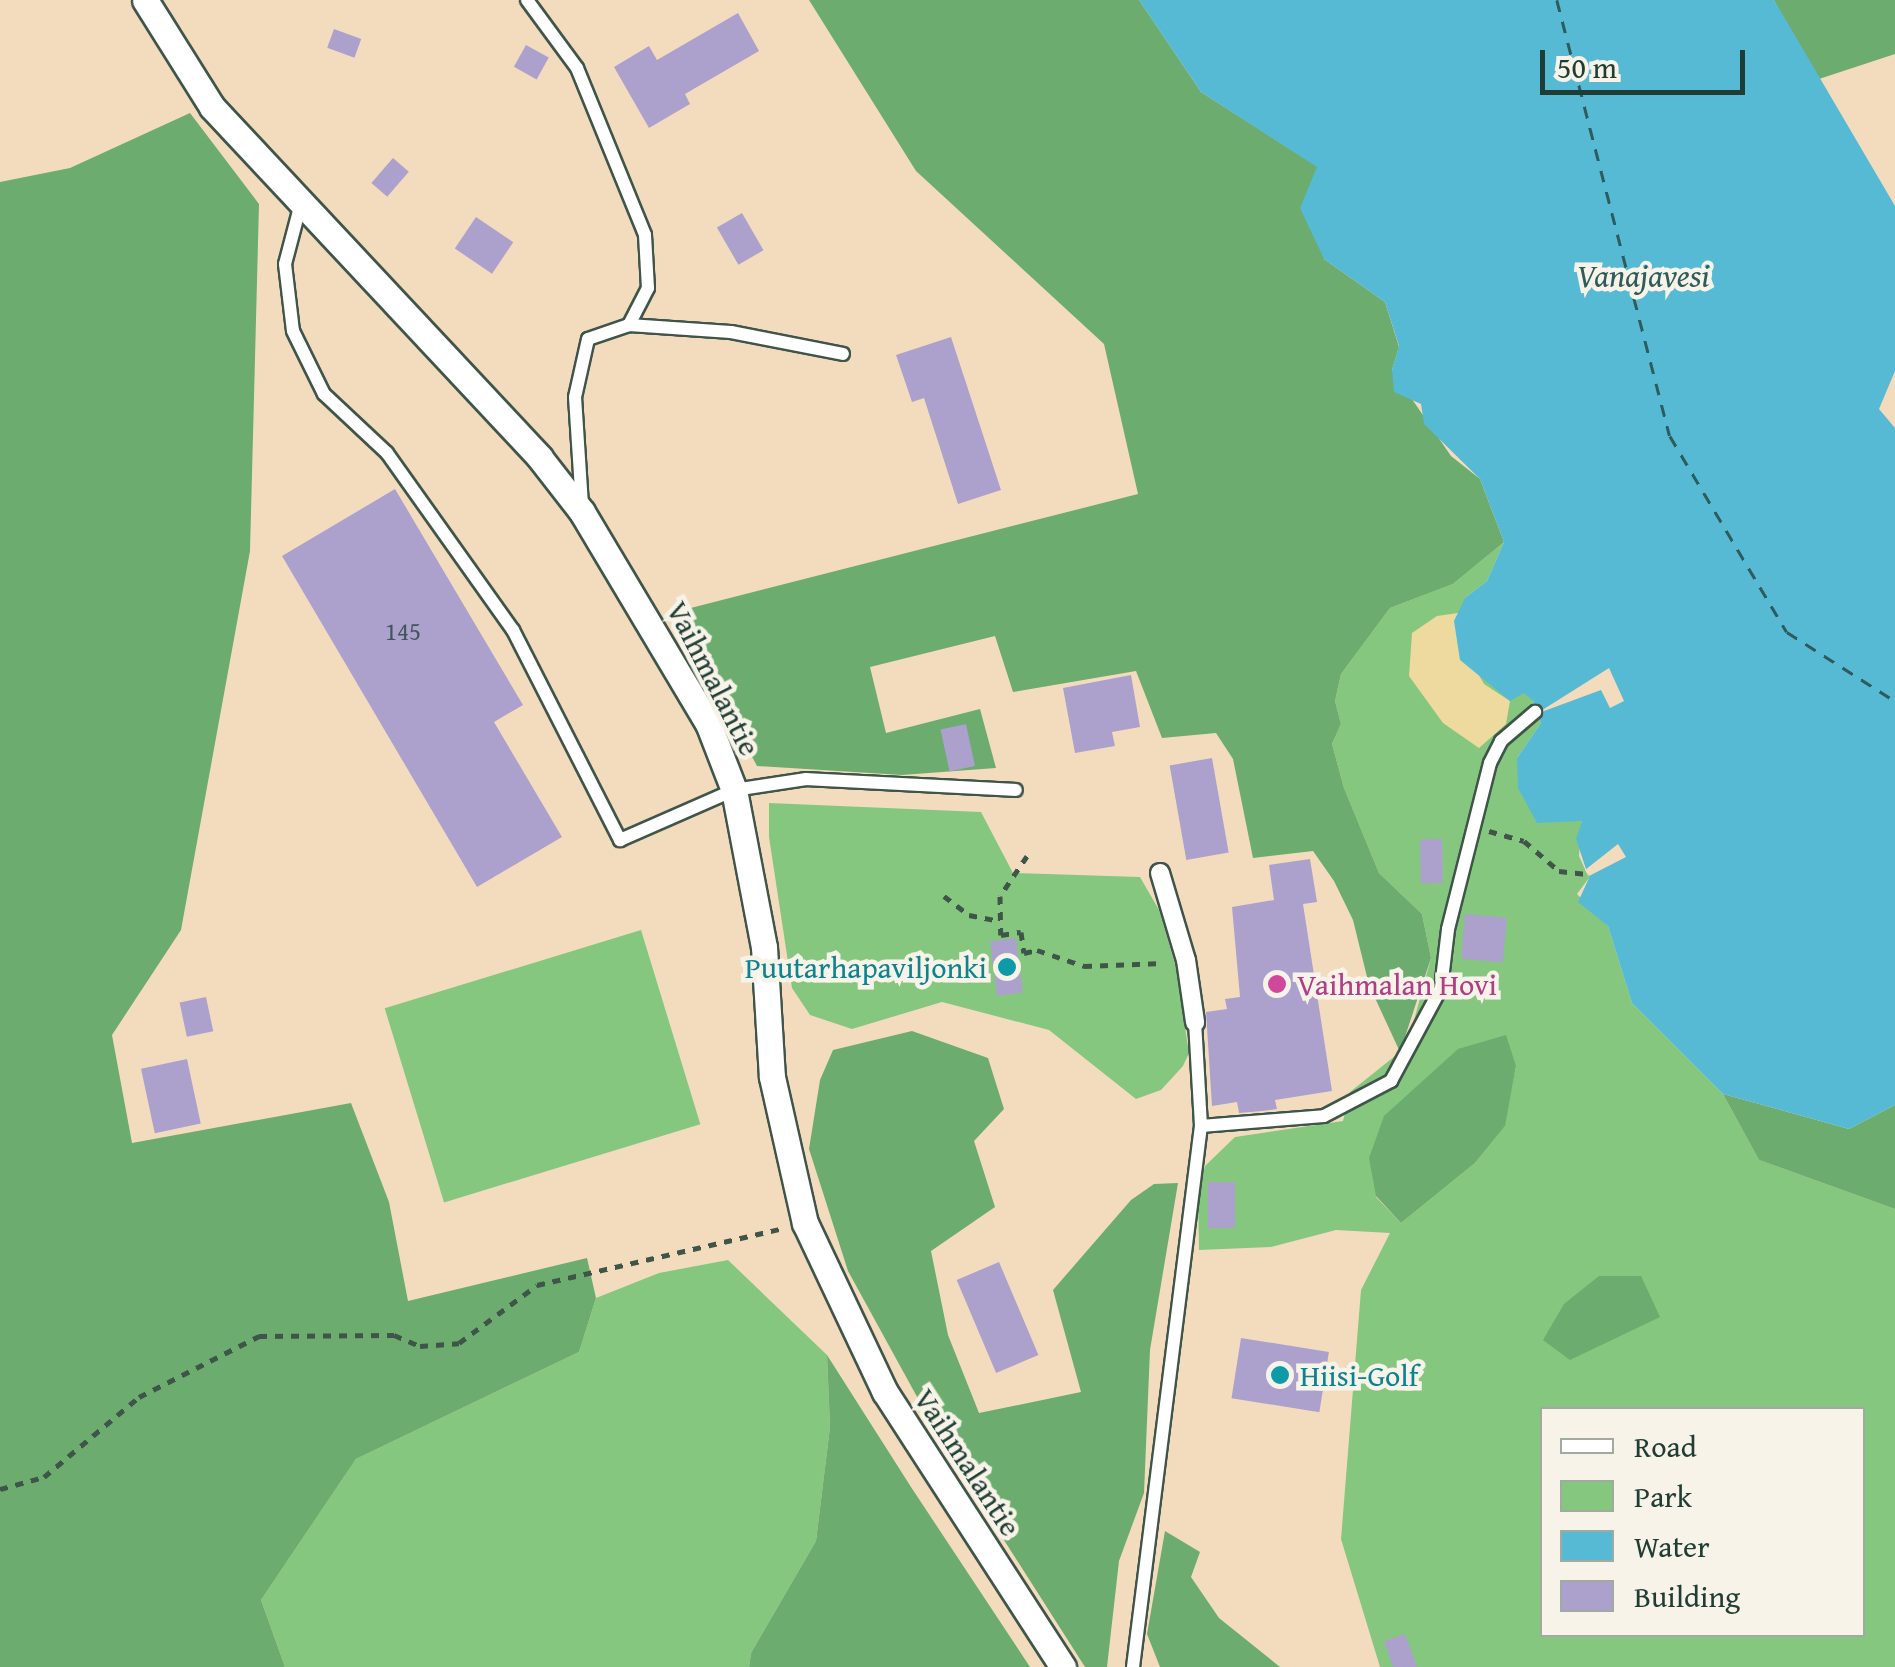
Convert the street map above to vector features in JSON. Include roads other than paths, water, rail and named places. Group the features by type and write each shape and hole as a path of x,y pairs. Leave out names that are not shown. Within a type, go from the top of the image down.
{"street":[{"name":"Vaihmalantie","path":"145,0 212,107 300,206 432,335 582,512 708,722 734,790 764,947 772,1077 805,1223 884,1392 1063,1667"},
{"path":"1160,873 1186,960 1195,1022"}],"lane":[{"path":"527,0 578,68 645,235 648,288 629,325"},
{"path":"300,206 285,264 293,331 324,394 388,453 513,630 620,840 734,790 806,779 1016,790"},
{"path":"582,512 574,397 588,339 629,325 731,332 843,354"},
{"path":"1201,1126 1324,1116 1390,1081 1441,988 1472,828 1501,742 1536,712"},
{"path":"1133,1667 1201,1126 1195,1022"}],"water":[{"name":"Vanajavesi","path":"1139,0 1774,0 1895,206 1895,371 1879,409 1895,428 1895,1105 1849,1129 1723,1094 1632,1003 1608,926 1578,902 1589,878 1576,839 1582,821 1537,823 1518,788 1517,758 1541,723 1533,701 1524,693 1510,701 1460,660 1454,621 1465,598 1487,581 1504,542 1480,479 1424,424 1421,404 1394,392 1392,370 1399,346 1385,302 1324,259 1300,208 1317,167 1201,92"}],"place":[{"name":"Puutarhapaviljonki","path":"1007,967"},
{"name":"Vaihmalan Hovi","path":"1277,984"},
{"name":"Hiisi-Golf","path":"1280,1375"}]}
